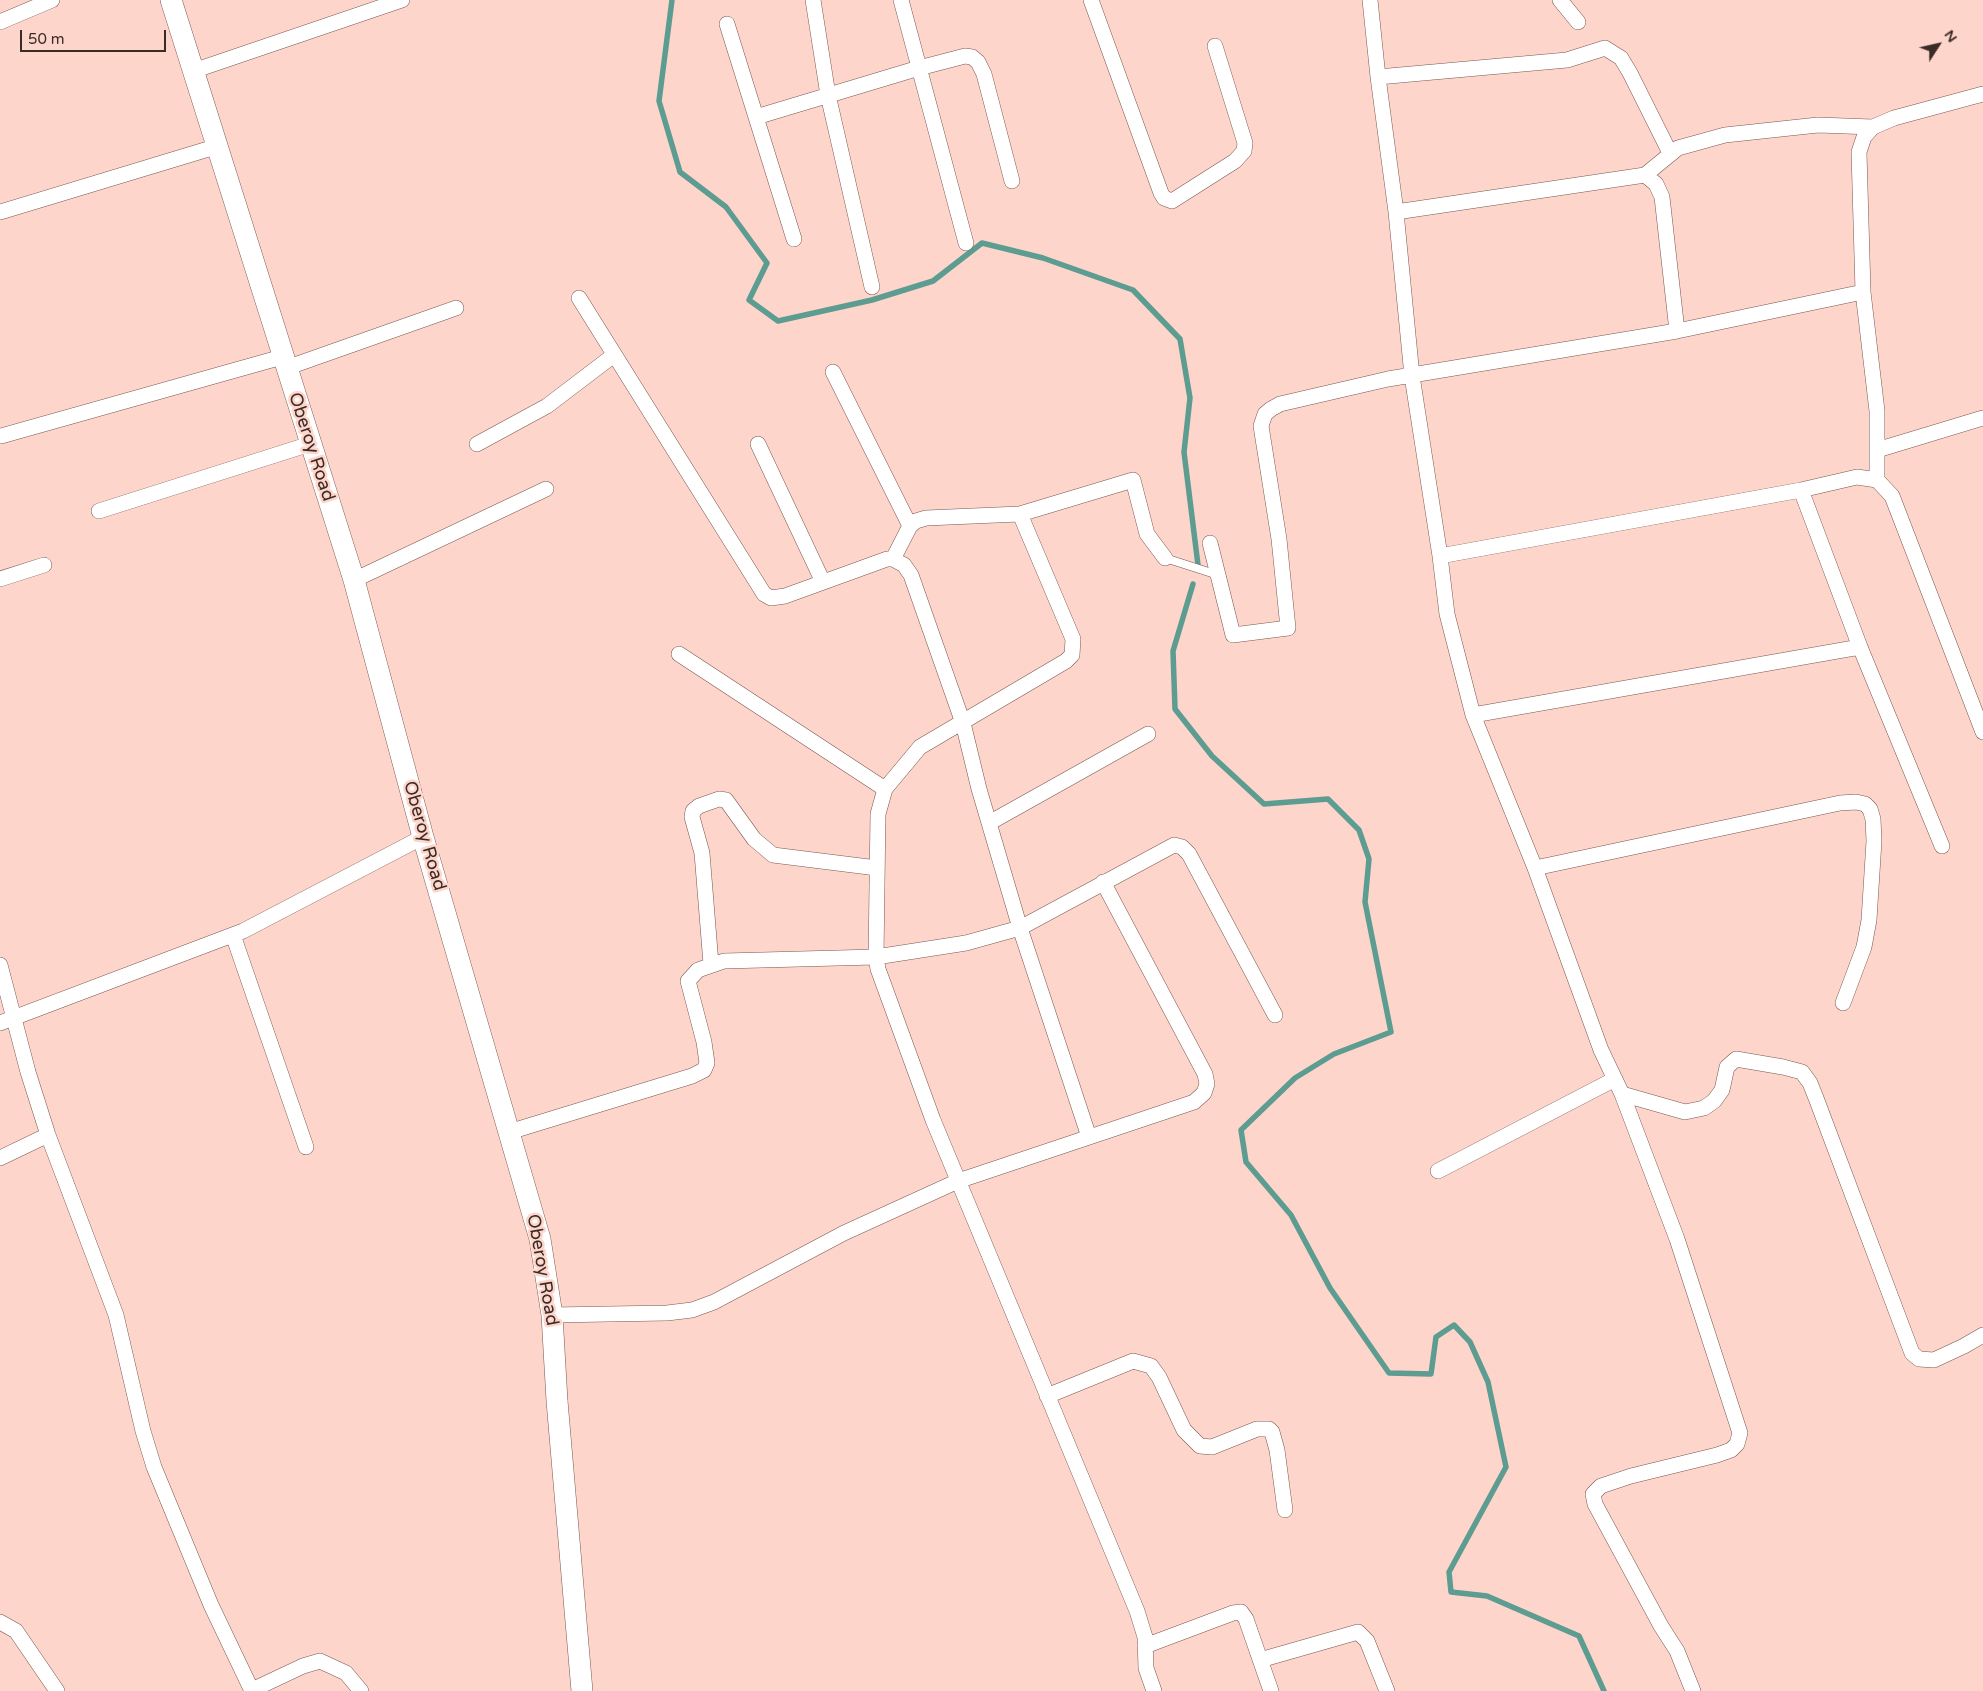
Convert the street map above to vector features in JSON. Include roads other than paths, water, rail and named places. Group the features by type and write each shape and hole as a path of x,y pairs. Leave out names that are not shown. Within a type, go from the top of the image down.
{"street":[{"path":"0,22 52,0"},
{"name":"Oberoy Road","path":"171,0 215,147 354,580 423,837 540,1239 552,1315 557,1400 582,1691"},
{"path":"193,70 402,0"},
{"path":"813,0 828,95 872,287"},
{"path":"901,0 966,243"},
{"path":"1091,0 1161,193 1164,198 1172,201 1235,161 1244,151 1245,143 1215,46"},
{"path":"1370,0 1396,212 1412,376 1440,556 1447,614 1473,714 1535,868 1601,1050 1622,1094 1677,1239 1740,1433 1737,1444 1724,1453 1631,1476 1601,1486 1593,1494 1595,1504 1661,1626 1677,1651 1693,1691"},
{"path":"1560,0 1578,22"},
{"path":"727,24 794,239"},
{"path":"1378,77 1566,60 1605,48 1621,58 1626,66 1650,110 1670,153"},
{"path":"756,117 919,68 965,56 972,57 978,62 984,74 1012,181"},
{"path":"1983,94 1894,118 1873,128 1864,138 1859,152 1862,292 1877,412 1878,480 1892,496 1983,732"},
{"path":"1396,212 1645,175 1678,148 1725,135 1772,128 1818,125 1873,128"},
{"path":"0,212 215,147"},
{"path":"1645,175 1656,184 1662,197 1677,331"},
{"path":"1210,543 1233,635 1288,628 1279,539 1262,426 1265,414 1280,404 1332,391 1412,376 1677,331 1862,292"},
{"path":"579,298 764,594 770,598 784,596 887,559 894,560 904,566 911,575 963,723 989,823 1020,928 1089,1137"},
{"path":"1,436 284,362 456,308"},
{"path":"477,444 547,406 614,355"},
{"path":"833,372 910,526"},
{"path":"1877,450 1983,418"},
{"path":"99,511 310,444"},
{"path":"758,444 823,582"},
{"path":"1440,556 1801,490 1857,477 1878,480"},
{"path":"894,560 910,526 926,518 1020,514 1133,480 1147,534 1165,558"},
{"path":"354,580 546,489"},
{"path":"1801,490 1860,647 1942,846"},
{"path":"1020,514 1073,639 1072,655 1066,661 920,747 885,789 878,814 876,957 888,997 958,1181 1143,1626 1146,1668 1154,1691"},
{"path":"0,579 44,564"},
{"path":"1473,714 1860,647"},
{"path":"679,654 885,789"},
{"path":"989,823 1148,734"},
{"path":"711,964 702,853 692,817 693,811 699,806 719,799 726,800 754,839 773,855 877,868"},
{"path":"1535,868 1840,804 1856,802 1864,804 1870,809 1874,834 1869,920 1864,947 1844,1003"},
{"path":"7,1021 233,935 423,837"},
{"path":"509,1132 699,1074 704,1070 707,1064 704,1042 688,981 698,970 711,964 724,961 876,957 966,943 1020,928 1174,845 1182,847 1189,854 1275,1015"},
{"path":"552,1315 667,1313 692,1310 714,1302 844,1233 958,1181 1194,1102 1204,1093 1207,1084 1205,1074 1103,882"},
{"path":"233,935 306,1147"},
{"path":"0,965 7,1021 28,1072 48,1135 116,1315 143,1431 154,1467 211,1604 252,1690 303,1666 320,1661 346,1673 361,1691"},
{"path":"1622,1094 1685,1112 1704,1108 1714,1101 1722,1090 1727,1067 1736,1059 1783,1066 1802,1072 1810,1083 1816,1098 1912,1353 1919,1359 1934,1360 1983,1335"},
{"path":"1438,1171 1614,1079"},
{"path":"0,1158 48,1135"},
{"path":"1047,1396 1132,1361 1151,1366 1160,1377 1184,1430 1200,1446 1212,1447 1257,1429 1269,1429 1272,1432 1284,1510"},
{"path":"1145,1646 1233,1613 1241,1612 1246,1619 1271,1691"},
{"path":"0,1622 16,1631 57,1691"},
{"path":"1260,1660 1358,1632 1363,1635 1369,1646 1387,1691"}],"lane":[{"path":"1165,558 1218,575"}],"waterway":[{"path":"672,0 659,101 680,172 726,207 767,263 749,300 778,321 872,300 933,281 982,243 1043,258 1133,290 1180,339 1190,398 1184,452 1198,565"},
{"path":"1193,584 1173,651 1175,709 1212,756 1264,804 1328,799 1359,830 1369,859 1365,902 1391,1032 1334,1054 1295,1078 1241,1130 1246,1162 1291,1215 1330,1288 1389,1373 1431,1374 1436,1337 1454,1325 1470,1342 1488,1382 1506,1467 1449,1572 1451,1592 1487,1596 1579,1636 1604,1691"}]}
